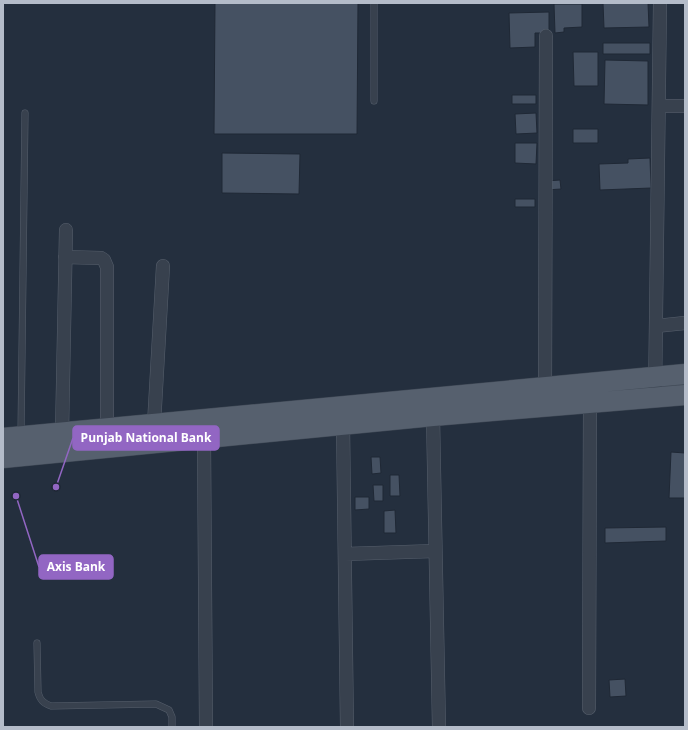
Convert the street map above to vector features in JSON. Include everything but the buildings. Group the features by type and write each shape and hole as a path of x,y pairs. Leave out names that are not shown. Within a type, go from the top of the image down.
{"main road":[{"path":"3,458 204,437 433,416 656,377 685,374"},
{"path":"12,437 154,424 545,397 590,402 685,395"}],"street":[{"path":"656,397 660,3"},
{"path":"545,397 546,36"},
{"path":"659,106 685,106"},
{"path":"62,433 66,230"},
{"path":"65,258 101,258 107,266 107,428"},
{"path":"154,424 163,266"},
{"path":"656,326 685,323"},
{"path":"590,402 590,708"},
{"path":"433,416 439,727"},
{"path":"343,424 347,727"},
{"path":"204,437 206,727"},
{"path":"345,554 435,551"}],"lane":[{"path":"374,3 374,101"},
{"path":"12,437 25,113"},
{"path":"37,643 38,692 40,699 44,703 51,706 156,704 169,710 172,717 172,727"}],"place":[{"name":"Punjab National Bank","path":"56,487"},
{"name":"Axis Bank","path":"16,496"}]}
